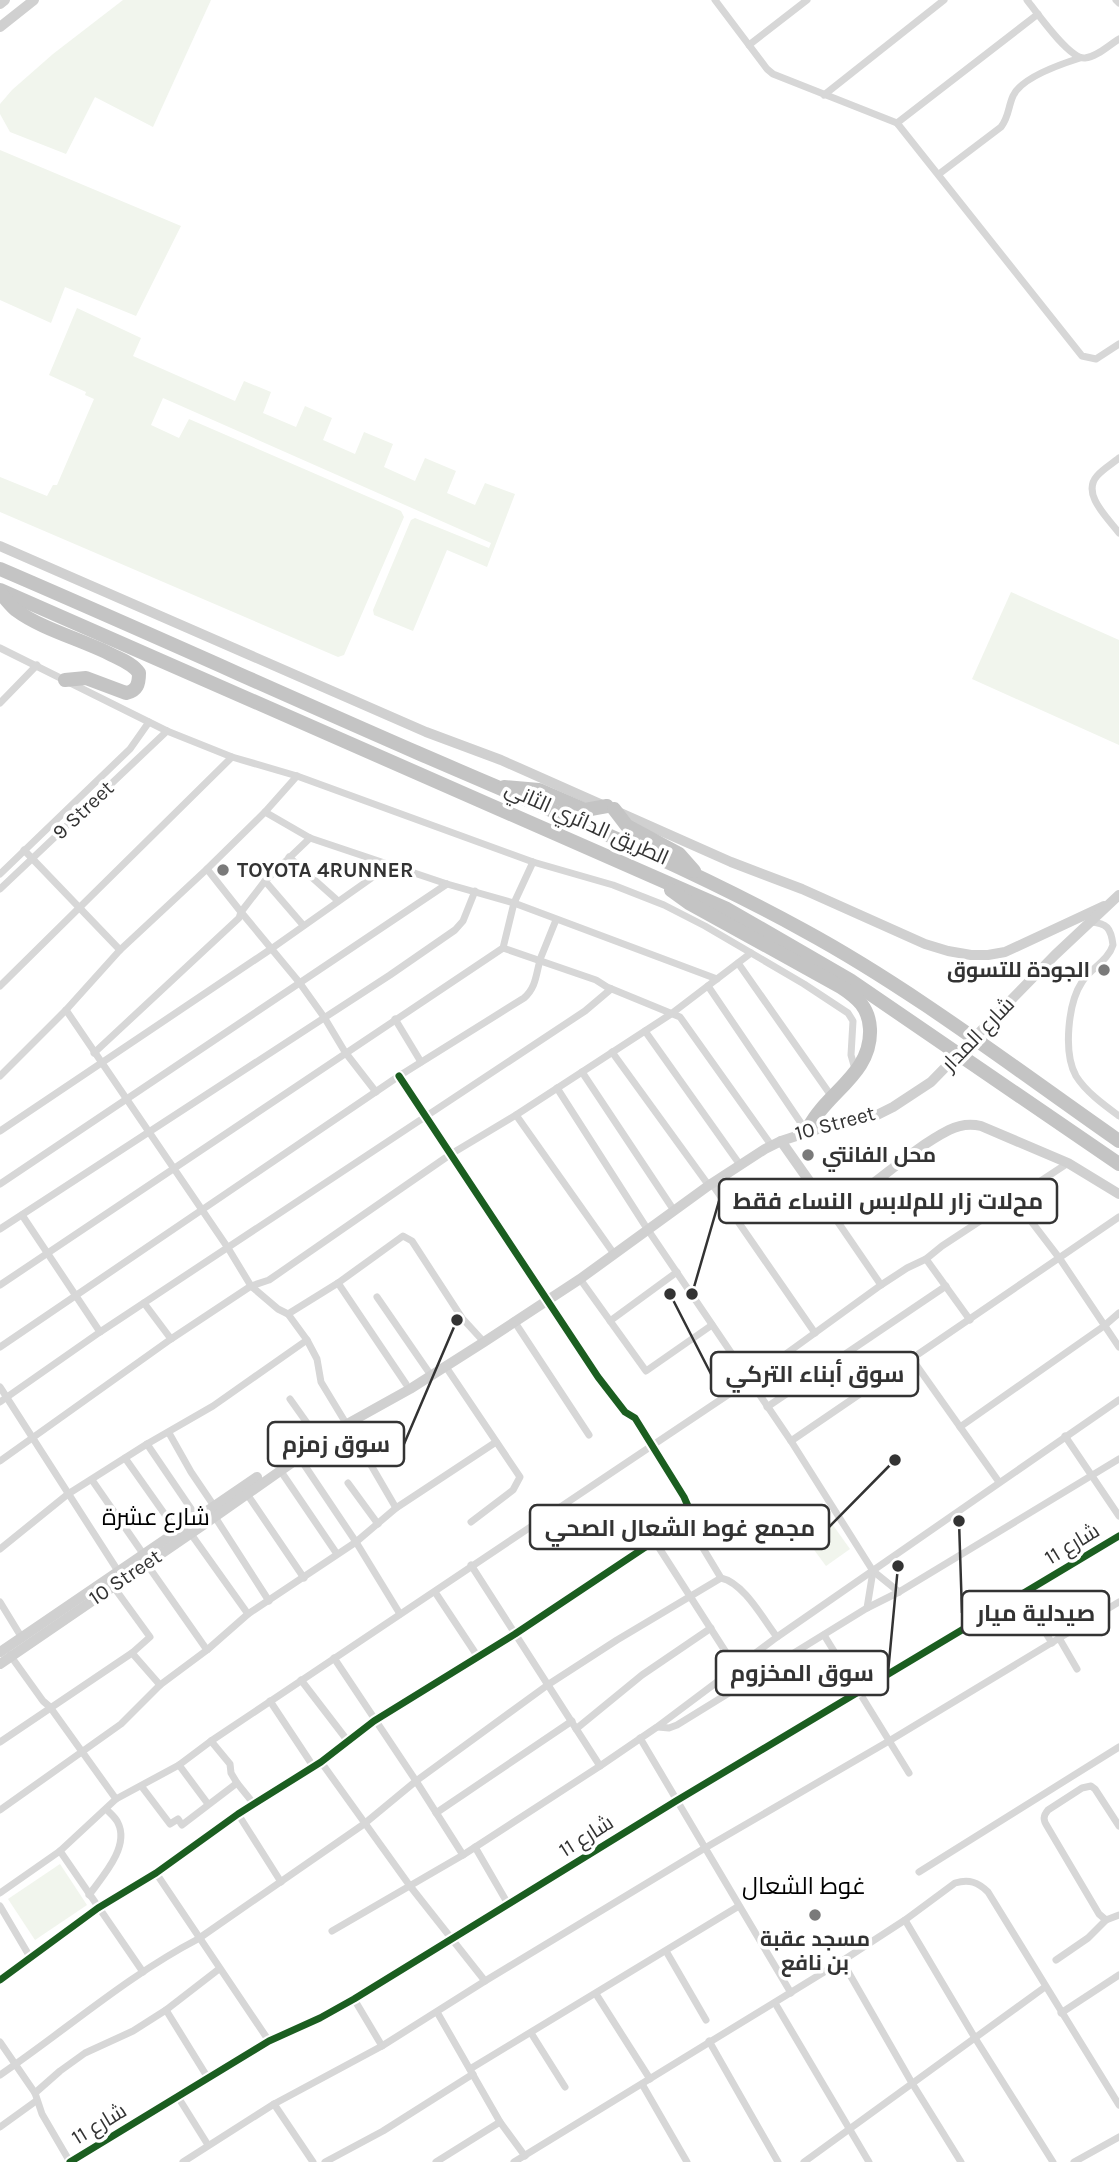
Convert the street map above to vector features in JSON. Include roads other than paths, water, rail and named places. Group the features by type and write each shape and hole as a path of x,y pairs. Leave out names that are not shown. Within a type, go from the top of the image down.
{"highway":[{"name":"الطريق الدائري الثاني","path":"0,569 647,852 805,930 874,972 1119,1141"},
{"path":"0,592 16,610 108,652 136,668 139,673 136,687 126,693 86,678 65,680"},
{"name":"الطريق الدائري الثاني","path":"0,592 727,909 850,980 1119,1164"},
{"path":"496,787 539,790 585,810 610,808 627,826 679,854 699,877"},
{"path":"654,876 689,903 853,995 863,1005 870,1019 869,1049 864,1062 814,1116 807,1128"}],"main road":[{"path":"0,4 5,0"},
{"path":"0,27 34,0"},
{"path":"0,546 426,732 501,760 895,932 948,951 980,955 1005,952 1107,905"},
{"name":"شارع المدار","path":"893,1107 931,1082 1119,895"},
{"name":"10 Street","path":"0,1664 5,1653 22,1638 118,1571 145,1559 184,1535 317,1437 446,1367 481,1340 545,1298 580,1279 738,1163 775,1141 807,1128 893,1107"},
{"name":"10 Street","path":"214,1512 247,1493 345,1422 514,1321 775,1141 873,1117 893,1107"},
{"path":"775,1141 831,1212 950,1129 967,1124 981,1126 1068,1163 1119,1194"},
{"name":"10 Street","path":"5,1653 113,1586 145,1559"}],"street":[{"path":"715,0 773,74 824,96 897,122 1082,356 1096,359 1119,344"},
{"path":"749,45 807,0"},
{"path":"824,96 944,0"},
{"path":"1027,0 1069,50 1080,58"},
{"path":"897,122 1038,13"},
{"path":"939,174 1001,127 1007,117 1012,97 1019,88 1056,66 1080,58 1089,58 1119,38"},
{"path":"1119,458 1095,478 1091,487 1093,497 1119,533"},
{"path":"0,648 167,731 232,757 297,776 533,862 613,885 664,905 804,984 851,1016 851,1055 856,1073"},
{"path":"0,703 37,665"},
{"name":"9 Street","path":"0,874 130,749 149,722"},
{"name":"9 Street","path":"0,889 167,731"},
{"path":"0,986 232,757"},
{"path":"2,1071 66,1010 120,950 265,812 297,776"},
{"path":"265,812 310,838 447,884 514,903 717,979"},
{"path":"94,1053 239,918 265,881 310,838"},
{"path":"24,850 120,950"},
{"path":"289,857 337,900"},
{"path":"0,1286 395,1018 503,948 514,903 533,862"},
{"path":"0,1131 390,865"},
{"path":"207,869 299,982 345,1052 376,1092"},
{"path":"265,881 303,925"},
{"path":"1,1181 447,884"},
{"path":"0,1229 455,930 463,921 475,891"},
{"path":"0,1347 399,1076 524,998 534,986 540,960 556,920"},
{"path":"1090,922 1106,926 1113,945 1108,955 1084,979 1073,1002 1070,1020 1071,1058 1073,1070 1083,1085 1119,1116"},
{"path":"503,948 596,980 611,989 680,1017 775,1141"},
{"path":"0,1461 171,1339 251,1286 269,1280 451,1154 671,1014 751,953"},
{"path":"738,963 833,1097"},
{"path":"708,986 807,1128"},
{"path":"3,1399 100,1332 586,1012 611,989"},
{"path":"66,1010 251,1286 288,1314 307,1340 317,1359 321,1382 396,1508"},
{"path":"395,1018 421,1062"},
{"path":"645,1031 738,1163"},
{"path":"612,1052 710,1184 815,1333"},
{"path":"582,1072 673,1209"},
{"path":"0,1980 98,1908 156,1873 238,1814 317,1764 374,1721 515,1634 686,1520 691,1513 690,1507 635,1418 625,1412 598,1377 399,1076"},
{"path":"557,1088 791,1441 873,1570 898,1592"},
{"path":"516,1115 612,1251"},
{"path":"0,1893 60,1851 116,1800 179,1765 300,1680 750,1380 881,1285 926,1259 1068,1163"},
{"path":"1014,1199 1060,1259 1119,1347"},
{"path":"831,1212 881,1285"},
{"path":"22,1214 100,1332"},
{"path":"791,1441 1119,1217"},
{"path":"288,1314 338,1283 404,1236 412,1241 462,1318 481,1340"},
{"path":"926,1259 970,1320"},
{"path":"610,1321 677,1272"},
{"path":"580,1279 644,1370 647,1371 712,1325"},
{"path":"338,1283 406,1384"},
{"path":"767,1407 946,1286"},
{"path":"377,1297 428,1371"},
{"path":"144,1303 171,1339"},
{"path":"960,1427 1119,1313"},
{"path":"514,1321 589,1435"},
{"path":"0,1549 68,1494 213,1406 307,1340"},
{"path":"912,1359 999,1482"},
{"path":"446,1367 520,1477 513,1490 471,1522"},
{"path":"0,1387 3,1399 34,1437 118,1571"},
{"path":"290,1398 317,1437"},
{"path":"332,1931 463,1856 600,1766 777,1637 1119,1400"},
{"path":"169,1433 269,1601"},
{"path":"1065,1436 1119,1516"},
{"path":"0,1810 121,1724 160,1685 207,1650 248,1614 356,1542 396,1508 496,1442"},
{"path":"147,1444 200,1522"},
{"path":"299,1457 400,1614"},
{"path":"125,1458 248,1614"},
{"path":"657,1727 669,1728 677,1725 867,1608 1119,1459"},
{"path":"280,1469 337,1554"},
{"path":"92,1480 207,1650"},
{"path":"348,1483 378,1524"},
{"path":"247,1493 304,1578"},
{"path":"686,1520 721,1578"},
{"name":"شارع 11","path":"70,2162 269,2041 354,1999 676,1801 1119,1536"},
{"path":"654,1540 736,1668"},
{"path":"471,1566 600,1766"},
{"path":"867,1608 873,1570"},
{"path":"0,2075 169,1954 198,1938 364,1824 416,1781 549,1684 721,1578 731,1580 740,1589 777,1637"},
{"path":"0,1742 132,1653 150,1637 113,1586"},
{"path":"435,1591 478,1657"},
{"path":"1022,1595 1077,1669"},
{"path":"0,1602 22,1638"},
{"path":"183,2162 274,2104 382,2046 705,1848 1119,1602"},
{"path":"576,1729 642,1675 711,1628"},
{"path":"824,1634 909,1773"},
{"path":"5,1653 50,1707 116,1800"},
{"path":"132,1653 160,1685"},
{"path":"334,1658 463,1856"},
{"path":"300,1680 347,1740"},
{"path":"270,1701 450,1940 485,1981"},
{"path":"436,1813 572,1721"},
{"path":"640,1738 791,1993"},
{"path":"211,1741 230,1764 231,1773 254,1804"},
{"path":"919,1872 1119,1747"},
{"path":"179,1765 208,1804"},
{"path":"142,1787 170,1824 178,1819 183,1825 237,1783"},
{"path":"1106,1920 1099,1914 1046,1826 1044,1815 1082,1788 1091,1786 1119,1826"},
{"path":"89,1895 108,1868 121,1834 118,1823 107,1810"},
{"path":"238,1814 281,1882"},
{"path":"475,1847 509,1904"},
{"path":"60,1851 143,1972"},
{"path":"156,1873 269,2041"},
{"path":"514,2162 775,2003 905,1920 955,1883 964,1881 981,1884 988,1892 1119,2105"},
{"path":"0,1906 30,1957"},
{"path":"325,2162 383,2131 531,2033 739,1906"},
{"path":"1056,1960 1088,1938 1106,1920 1119,1915"},
{"path":"905,1920 1053,2162"},
{"path":"666,1951 706,2020"},
{"path":"842,1961 961,2162"},
{"path":"0,2127 36,2097 60,2071 85,2053 133,2031 166,2010 219,1969"},
{"path":"1061,2013 1119,1975"},
{"path":"804,2162 1045,1987"},
{"path":"596,1994 650,2079"},
{"path":"354,1999 382,2046"},
{"path":"775,2003 869,2162"},
{"path":"166,2010 208,2078"},
{"path":"437,2012 500,2122 525,2156"},
{"path":"531,2033 565,2087"},
{"path":"709,2041 778,2162"},
{"path":"0,2042 36,2097 70,2162"},
{"path":"642,2084 687,2162"},
{"path":"178,2097 208,2145"},
{"path":"274,2104 313,2162"},
{"path":"436,2162 500,2122"},
{"path":"1074,2162 1119,2137"}],"place":[{"name":"TOYOTA 4RUNNER","path":"223,870"},
{"name":"الجودة للتسوق","path":"1104,970"},
{"name":"محل الفانتي","path":"808,1155"},
{"name":"سوق أبناء التركي","path":"670,1294"},
{"name":"محﻻت زار للمﻻبس النساء فقط","path":"692,1294"},
{"name":"سوق زمزم","path":"457,1320"},
{"name":"مجمع غوط الشعال الصحي","path":"895,1460"},
{"name":"صيدلية ميار","path":"959,1521"},
{"name":"سوق المخزوم","path":"898,1566"},
{"name":"مسجد عقبة بن نافع","path":"815,1915"}],"district":[{"name":"شارع عشرة","path":"156,1517"},
{"name":"غوط الشعال","path":"804,1886"}]}
